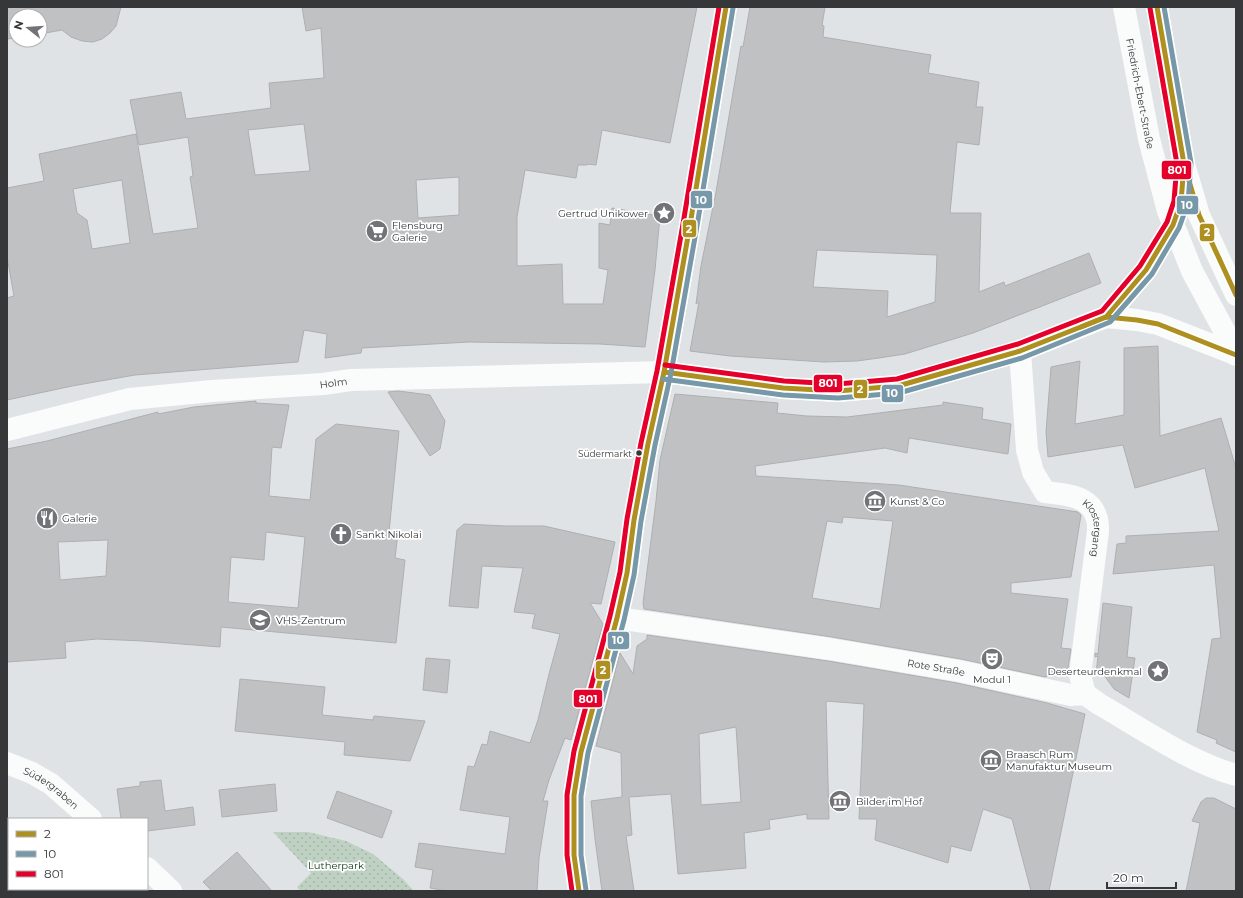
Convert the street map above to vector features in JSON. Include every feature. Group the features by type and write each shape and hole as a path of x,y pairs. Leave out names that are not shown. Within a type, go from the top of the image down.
{"street":[{"path":"579,891 574,855 574,795 582,752 617,618 627,573 634,520 648,444 664,372 726,7"},
{"name":"Friedrich-Ebert-Straße","path":"1124,7 1149,139 1168,211 1192,271 1236,354"},
{"path":"1157,7 1184,164 1199,215 1236,295"},
{"path":"1106,317 1146,270 1173,225 1181,202 1184,164"},
{"path":"1106,317 1158,324 1236,354"},
{"name":"Holm","path":"7,430 130,400 323,384 351,380 664,372 783,388 837,391 898,386 1020,350 1106,317"},
{"name":"Klostergang","path":"1020,350 1027,450 1033,472 1045,492 1079,498 1090,505 1096,516 1098,531 1080,675 1085,694"},
{"name":"Rote Straße","path":"617,618 794,643 959,671 1071,695 1085,694"},
{"path":"1085,694 1098,704 1190,757 1225,772 1236,775"},
{"name":"Südergraben","path":"7,763 32,772 51,784 90,818"},
{"path":"148,869 171,891"}],"green space":[{"name":"Lutherpark","path":"273,832 308,832 346,841 373,854 403,879 414,891 300,891 297,887 311,873"}],"building":[{"path":"7,7 121,7 116,26 102,39 93,42 82,41 71,37 62,30 48,33 48,8 8,8 7,39"},
{"path":"302,7 697,7 670,143 602,130 596,165 578,165 576,178 525,170 517,217 517,266 562,264 563,304 603,304 608,270 599,268 599,223 610,225 612,208 660,216 645,347 600,344 469,342 362,348 361,353 325,358 327,334 304,330 298,362 135,375 72,386 7,400 7,298 14,296 7,257 7,188 44,181 39,154 136,134 153,234 198,228 190,177 193,176 188,137 139,145 130,100 181,92 186,119 271,108 269,83 324,78 321,28 306,31","holes":["304,124 310,171 255,175 248,130","459,177 459,215 418,218 416,180","122,180 130,243 92,249 87,220 77,213 73,189"]},
{"path":"750,7 825,7 822,25 824,26 823,37 931,55 928,73 979,82 976,107 983,107 979,145 957,142 950,213 981,213 979,292 1004,282 1005,286 1089,253 1101,283 973,333 905,354 857,361 824,362 730,356 690,351 699,302 696,304 701,266 716,192 741,46 743,47","holes":["817,250 937,255 935,302 887,317 888,291 813,287"]},
{"path":"1158,346 1160,436 1221,418 1236,468 1236,752 1216,743 1217,740 1197,732 1212,639 1221,638 1214,565 1113,574 1117,544 1126,543 1126,536 1219,531 1205,468 1135,488 1123,445 1048,457 1046,432 1051,367 1080,361 1075,424 1124,415 1124,348"},
{"path":"398,391 430,395 445,421 440,449 430,456 388,392"},
{"path":"675,394 778,403 777,413 807,416 847,417 943,405 943,402 983,408 982,419 1011,424 1008,454 909,438 907,453 885,448 755,466 756,476 899,485 1078,512 1081,515 1071,577 1011,583 1011,593 1068,599 1061,648 1071,649 1068,668 1045,677 961,659 832,637 644,609 643,603 660,460","holes":["843,517 893,521 880,609 812,598 827,521 842,523"]},
{"path":"256,401 256,403 289,405 281,448 272,447 269,496 310,500 316,439 336,424 399,431 389,532 398,533 395,558 405,560 396,643 221,627 220,647 97,639 65,642 66,658 7,662 7,449 47,441 158,412 158,414 194,407","holes":["266,532 305,537 298,608 228,602 231,557 264,560","108,540 106,576 60,580 58,542"]},
{"path":"464,524 544,526 615,542 601,604 590,603 603,624 571,740 565,738 549,780 543,801 548,801 539,858 537,891 447,891 430,888 433,870 415,867 419,843 505,854 510,817 460,810 468,766 474,767 482,744 487,745 490,731 530,743 538,720 560,634 532,628 535,614 514,612 523,568 482,566 478,608 449,606 457,530"},
{"path":"1103,603 1132,607 1127,657 1135,658 1129,698 1114,689 1104,675 1096,674 1098,656 1095,657 1095,653 1098,654"},
{"path":"647,635 828,661 957,683 1047,703 1085,714 1049,891 1031,891 1012,819 983,809 971,851 951,846 948,863 875,840 877,819 859,819 864,704 826,701 829,819 807,819 807,814 769,820 770,829 744,833 746,868 678,874 671,794 629,797 632,835 626,836 634,891 602,891 591,801 622,797 621,753 596,746 620,653 633,674 637,646 647,639","holes":["736,727 741,802 701,805 699,734"]},
{"path":"426,658 450,660 447,693 423,690"},
{"path":"240,679 325,687 322,715 373,720 374,716 425,721 410,761 344,755 345,742 235,731"},
{"path":"161,780 165,811 193,807 195,825 148,831 148,818 121,818 117,789 140,786 140,782"},
{"path":"275,784 277,811 222,817 219,790"},
{"path":"337,791 392,811 382,838 327,818"},
{"path":"1206,798 1214,798 1236,809 1236,891 1186,891 1200,823 1192,821 1201,802"},
{"path":"237,852 272,891 212,891 203,882"}],"transit line":[{"name":"801","path":"572,891 567,855 567,795 574,751 610,616 620,572 627,519 641,443 657,371 719,7"},
{"name":"2","path":"579,891 574,855 574,795 581,752 617,618 627,573 634,520 648,444 664,372 726,7"},
{"name":"2","path":"664,372 783,388 837,391 898,386 1020,351 1106,317 1146,270 1173,225 1181,202 1184,164 1157,7"},
{"name":"10","path":"663,379 783,395 838,398 899,393 1022,358 1110,322 1152,274 1179,228 1188,203 1191,163 1164,7"},
{"name":"10","path":"586,890 581,855 581,796 588,753 624,620 634,575 641,521 655,445 671,373 733,8"},
{"name":"801","path":"665,365 784,381 837,384 897,379 1018,344 1102,311 1140,266 1167,222 1174,201 1177,164 1150,8"},
{"name":"2","path":"1185,167 1199,215 1236,295"},
{"name":"2","path":"1081,327 1106,317 1137,320 1158,324 1236,355"}],"place":[{"name":"Gertrud Unikower","path":"664,213"},
{"name":"Flensburg Galerie","path":"377,231"},
{"name":"Südermarkt","path":"639,453"},
{"name":"Kunst & Co","path":"875,501"},
{"name":"Galerie","path":"47,518"},
{"name":"Sankt Nikolai","path":"341,534"},
{"name":"VHS-Zentrum","path":"260,620"},
{"name":"Modul 1","path":"992,659"},
{"name":"Deserteurdenkmal","path":"1158,671"},
{"name":"Braasch Rum Manufaktur Museum","path":"991,760"},
{"name":"Bilder im Hof","path":"840,801"}]}
